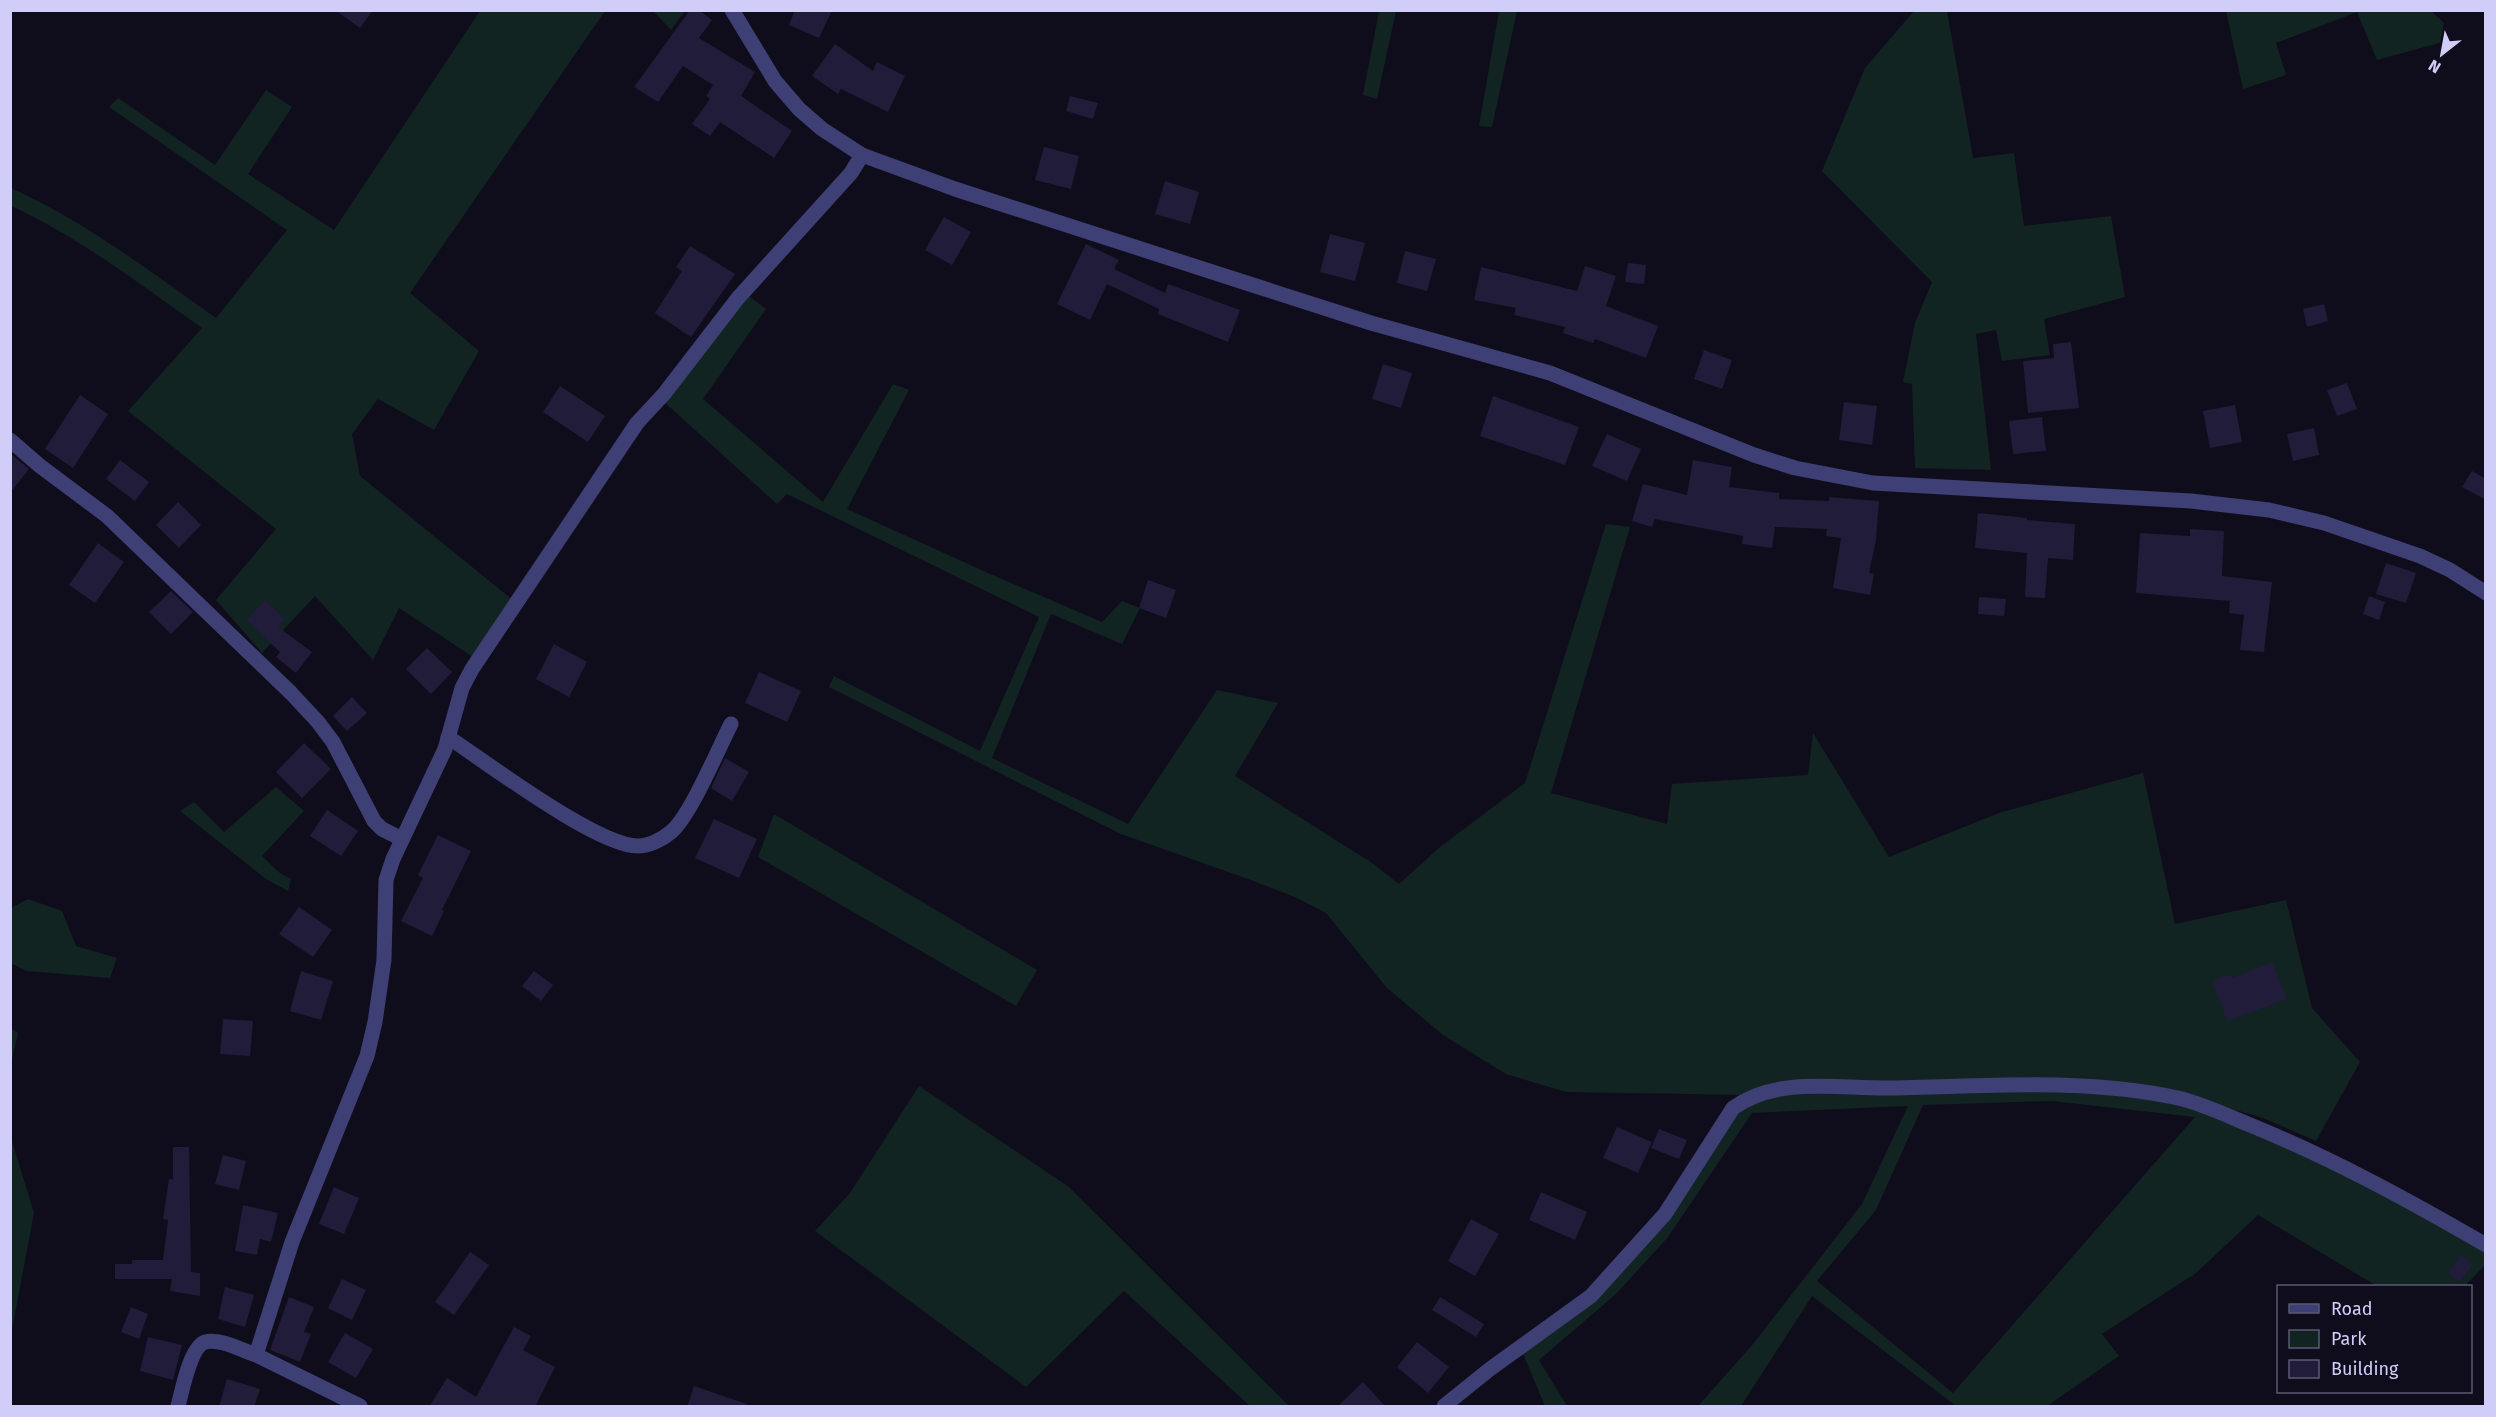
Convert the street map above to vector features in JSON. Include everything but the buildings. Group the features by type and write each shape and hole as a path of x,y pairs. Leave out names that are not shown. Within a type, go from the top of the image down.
{"street":[{"path":"732,10 775,81 799,109 822,129 862,155 944,185 1371,323 1550,373 1754,455 1835,477 1896,486 2180,500 2269,510 2334,526 2411,552 2450,570 2486,593"},
{"path":"256,1354 292,1242 366,1056 375,1022 384,960 386,880 402,839 435,773 460,694 472,669 631,432 664,394 738,298 851,173 862,155"},
{"path":"10,440 107,516 291,693 333,742 374,820 382,829 402,839"},
{"path":"448,737 582,826 617,841 638,846 657,842 672,831 686,812 731,724"},
{"path":"1444,1407 1490,1369 1591,1296 1665,1214 1733,1108 1748,1097 1765,1092 1802,1087 1885,1088 2042,1084 2134,1091 2180,1098 2264,1131 2363,1176 2486,1245"},
{"path":"178,1407 193,1356 199,1345 206,1342 224,1343 256,1354 360,1407"}],"green space":[{"path":"480,11 605,11 410,293 479,351 434,430 378,399 352,434 360,476 514,601 473,657 399,608 373,660 315,596 262,653 216,600 276,529 128,411 202,328 85,247 11,206 11,188 91,231 216,318 287,230 109,107 118,98 215,165 266,90 292,107 248,174 334,230"},
{"path":"653,11 685,11 671,30"},
{"path":"1379,11 1396,11 1377,99 1363,95"},
{"path":"1499,11 1517,11 1492,127 1479,126"},
{"path":"1914,11 1947,11 1973,158 2014,153 2024,226 2111,216 2125,297 2044,319 2050,355 2002,361 1996,330 1976,334 1991,470 1915,468 1912,384 1903,382 1915,323 1932,282 1822,171 1865,68"},
{"path":"2226,11 2431,11 2444,23 2443,42 2377,60 2357,12 2276,43 2286,75 2243,89"},
{"path":"749,296 766,309 703,399 823,502 893,384 909,390 847,509 1102,622 1122,601 1140,608 1122,644 1051,614 992,758 1128,824 1217,690 1278,703 1235,776 1372,863 1399,884 1440,847 1525,783 1606,524 1630,527 1551,793 1667,824 1672,784 1808,775 1813,733 1889,857 1999,813 2143,773 2175,924 2286,900 2312,1008 2360,1062 2316,1141 2263,1118 2218,1105 2485,1246 2485,1265 2466,1285 2375,1285 2258,1215 2196,1273 2102,1334 2119,1356 2047,1406 1956,1406 1812,1296 1741,1406 1698,1406 1753,1344 1862,1204 1908,1106 1752,1113 1668,1237 1616,1294 1539,1360 1567,1406 1545,1406 1521,1349 1597,1291 1747,1095 1566,1092 1506,1074 1443,1035 1387,988 1326,913 1295,897 1121,834 829,687 834,676 980,751 1039,617 787,494 777,504 663,401","holes":["2052,1101 2195,1117 1953,1393 1817,1281 1876,1210 1923,1105"]},
{"path":"276,787 304,811 262,856 280,873 291,879 288,891 266,879 180,811 194,802 224,832"},
{"path":"774,814 1037,970 1016,1006 758,857"},
{"path":"28,899 62,911 76,946 117,958 110,978 26,971 11,963 11,908"},
{"path":"11,1028 18,1033 11,1064"},
{"path":"919,1086 1069,1187 1289,1406 1250,1406 1124,1291 1026,1387 815,1231 850,1193"},
{"path":"11,1138 34,1213 11,1335"}]}
